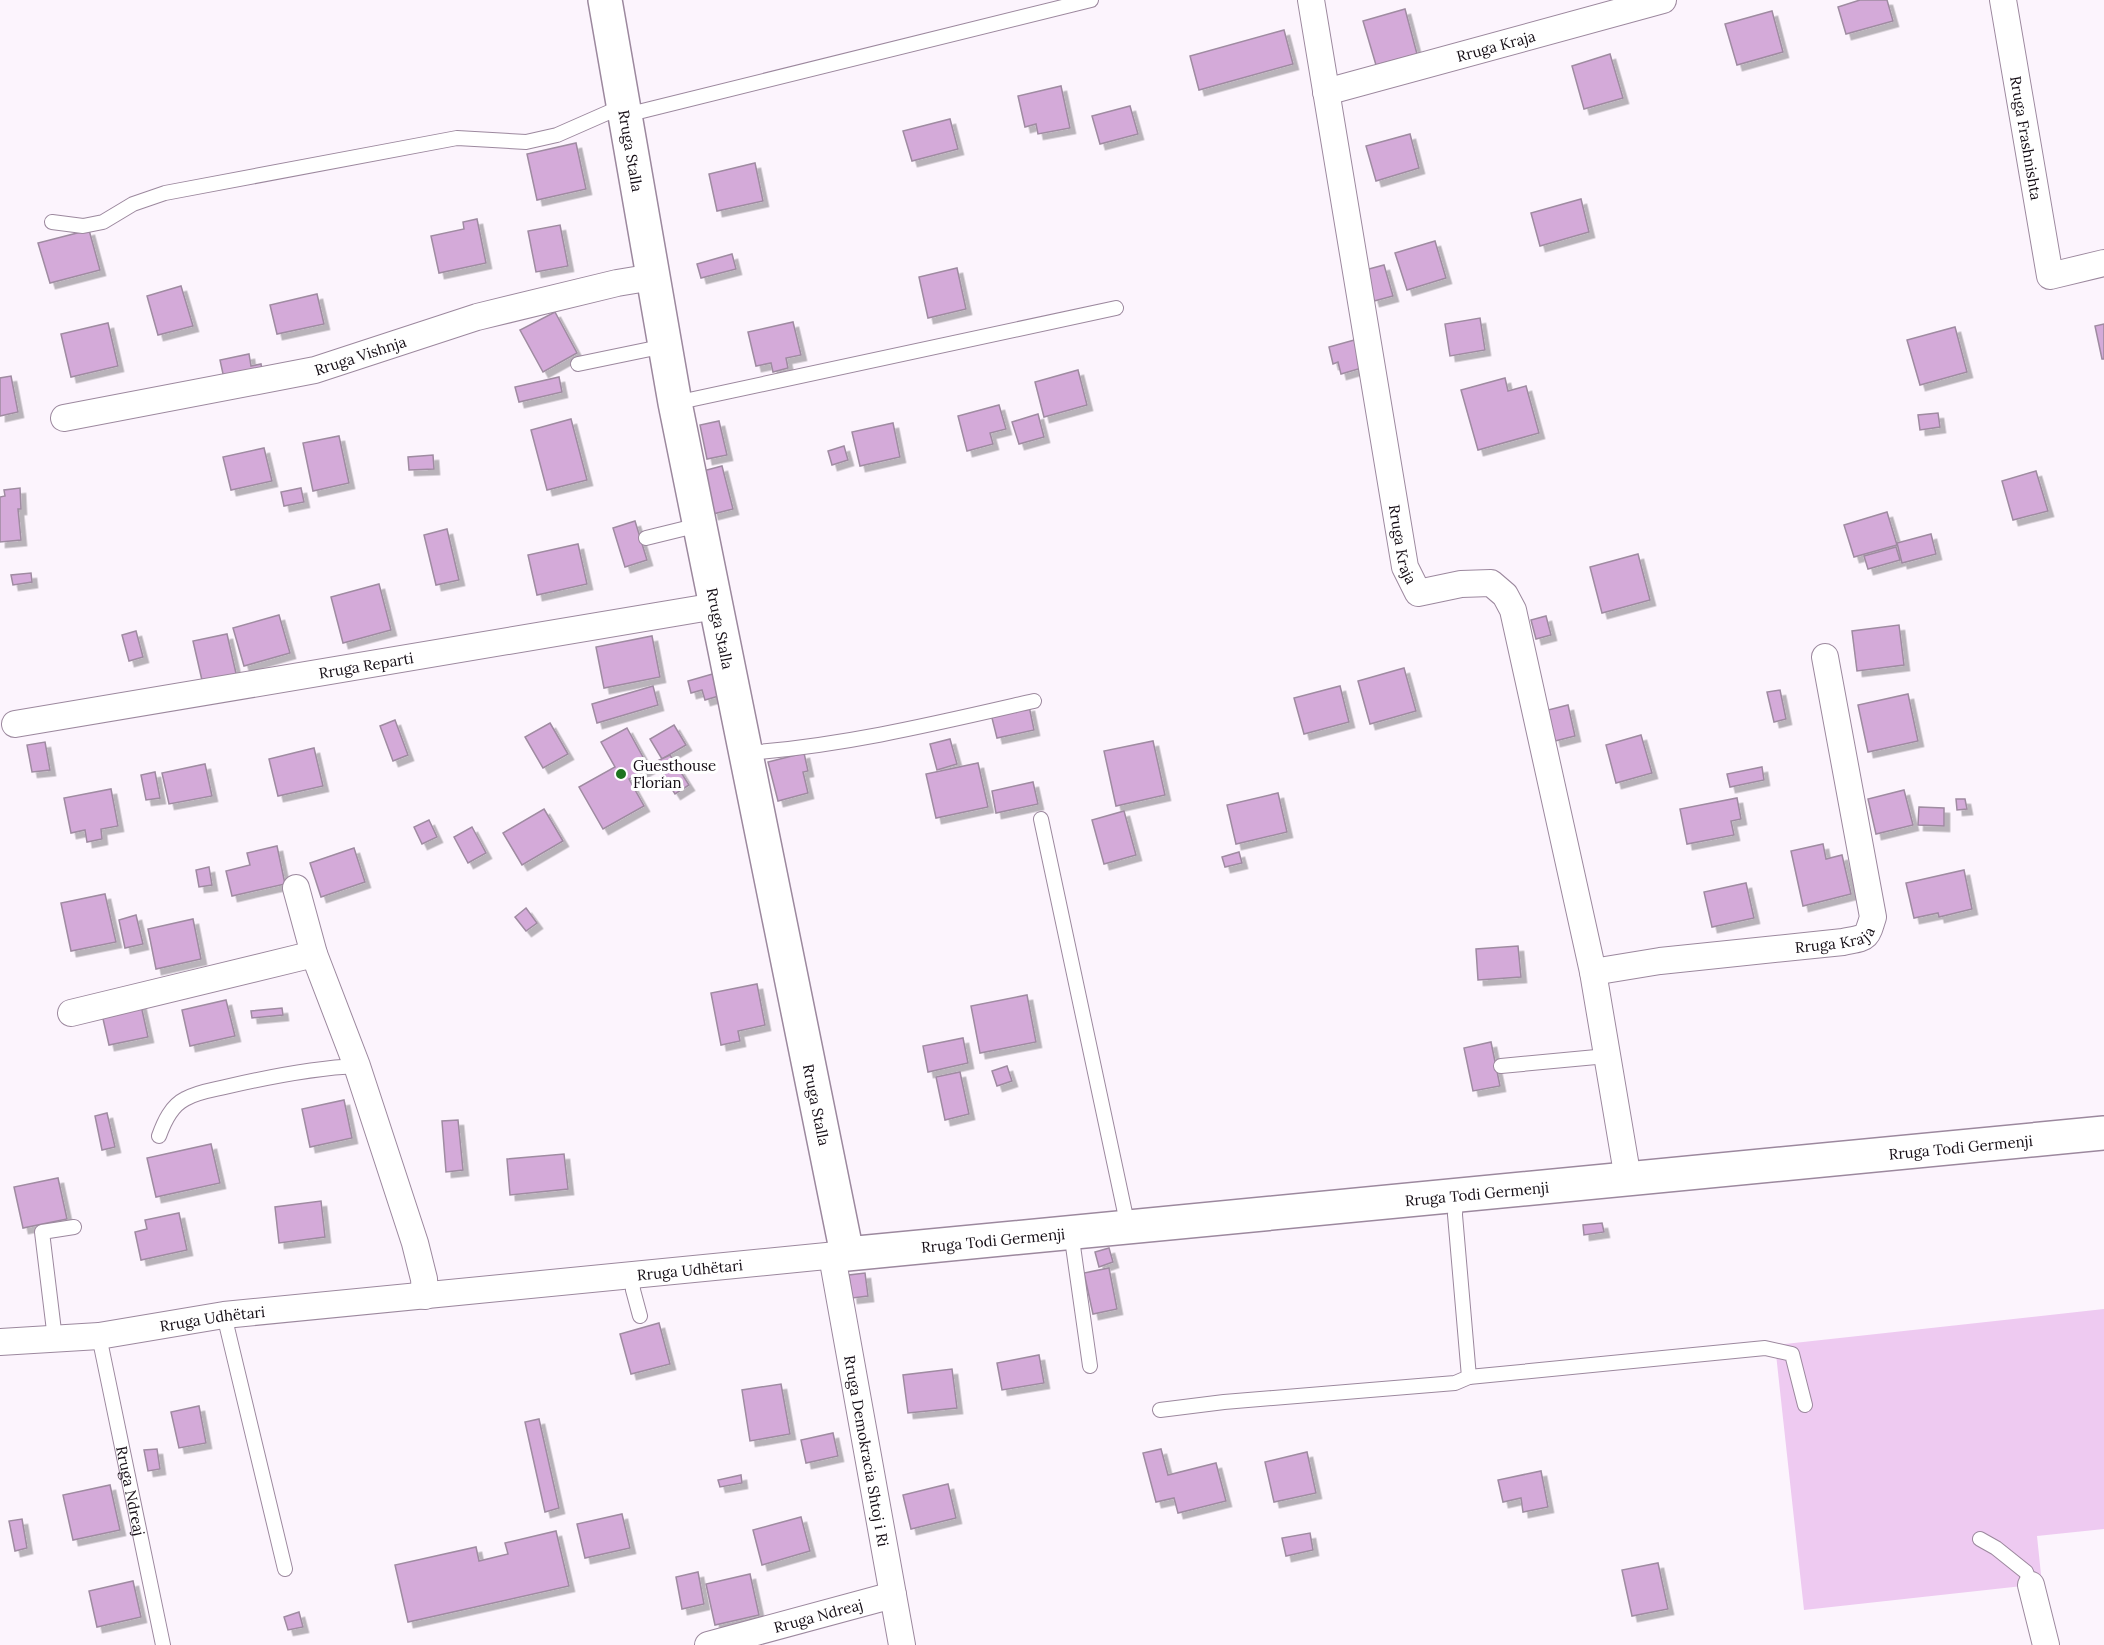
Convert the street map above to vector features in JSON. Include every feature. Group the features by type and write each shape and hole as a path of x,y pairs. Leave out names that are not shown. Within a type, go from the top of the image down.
{"street":[{"name":"Rruga Stalla","path":"605,0 675,403 745,753 840,1255"},
{"name":"Rruga Kraja","path":"1311,0 1405,567 1418,593 1461,584 1491,583 1505,595 1513,610 1593,972 1628,1179"},
{"name":"Rruga Kraja","path":"1326,92 1663,0"},
{"name":"Rruga Frashnishta","path":"2003,0 2050,276 2104,263"},
{"name":"Rruga Vishnja","path":"64,418 315,370 477,317 616,283 653,277"},
{"name":"Rruga Reparti","path":"15,724 716,606"},
{"name":"Rruga Kraja","path":"1593,972 1660,962 1843,942 1869,934 1873,917 1825,657"},
{"path":"296,888 314,954 357,1066 415,1243 424,1279 425,1296"},
{"path":"71,1013 314,954"},
{"name":"Rruga Todi Germenji","path":"840,1255 2104,1133"},
{"name":"Rruga Udhëtari","path":"0,1342 99,1336 224,1315 840,1255"},
{"name":"Rruga Demokracia Shtoj i Ri","path":"840,1255 902,1645"},
{"path":"2031,1585 2046,1645"},
{"name":"Rruga Ndreaj","path":"708,1645 893,1594"}],"lane":[{"path":"52,222 84,226 103,222 133,204 165,193 457,138 526,142 557,135 624,111 1090,0"},
{"path":"675,403 1116,308"},
{"path":"578,364 665,346"},
{"path":"646,538 700,525"},
{"path":"745,753 791,750 878,736 1034,701"},
{"path":"1041,819 1128,1227"},
{"path":"1501,1066 1607,1056"},
{"path":"159,1136 171,1111 184,1099 254,1080 329,1067 357,1066"},
{"path":"1456,1196 1455,1215 1469,1377"},
{"path":"55,1339 42,1232 74,1227"},
{"path":"1071,1232 1090,1366"},
{"path":"632,1275 633,1290 640,1316"},
{"path":"224,1315 285,1569"},
{"name":"Rruga Ndreaj","path":"99,1336 163,1645"},
{"path":"1160,1410 1224,1402 1455,1383 1469,1377 1765,1348 1792,1354 1805,1406"},
{"path":"1980,1539 2020,1566 2026,1572 2031,1585"}],"shaded area":[{"path":"2104,1309 2104,1529 2037,1536 2042,1584 1804,1610 1775,1345"}],"building":[{"path":"1860,0 1887,0 1893,21 1846,34 1838,7"},
{"path":"1405,9 1417,54 1376,65 1363,21"},
{"path":"1772,11 1783,52 1737,65 1725,24"},
{"path":"1284,30 1293,64 1199,90 1190,56"},
{"path":"1610,54 1623,98 1584,109 1572,66"},
{"path":"1061,86 1070,128 1038,134 1036,124 1025,127 1018,96"},
{"path":"1130,106 1138,134 1100,144 1092,116"},
{"path":"950,119 958,149 912,161 903,131"},
{"path":"1410,134 1419,168 1376,181 1366,146"},
{"path":"576,143 586,189 537,200 527,154"},
{"path":"755,163 763,201 717,211 709,174"},
{"path":"1581,199 1589,232 1540,246 1531,213"},
{"path":"477,219 486,263 439,273 431,236 464,229 463,222"},
{"path":"560,225 568,266 536,272 528,231"},
{"path":"89,230 100,270 50,283 38,243"},
{"path":"1435,241 1446,278 1407,290 1395,253"},
{"path":"732,254 736,269 701,278 697,264"},
{"path":"1384,265 1393,296 1374,301 1365,270"},
{"path":"957,268 966,309 928,318 919,277"},
{"path":"181,286 193,326 158,335 147,296"},
{"path":"317,294 324,324 277,334 270,305"},
{"path":"555,312 577,353 543,372 520,330"},
{"path":"1480,318 1485,350 1450,356 1445,324"},
{"path":"793,322 801,355 786,358 788,368 773,372 771,363 756,366 748,332"},
{"path":"108,323 118,366 71,377 61,334"},
{"path":"2104,324 2104,359 2102,359 2095,326"},
{"path":"1955,327 1967,372 1920,385 1907,340"},
{"path":"1358,339 1365,367 1341,374 1338,362 1333,364 1329,347"},
{"path":"249,354 251,366 261,364 263,375 225,383 220,360"},
{"path":"1078,370 1087,405 1044,417 1035,382"},
{"path":"11,376 18,412 0,416 0,378"},
{"path":"559,377 562,392 519,402 515,387"},
{"path":"1505,378 1508,391 1526,386 1539,433 1478,450 1461,390"},
{"path":"999,405 1006,429 990,433 993,444 967,451 958,416"},
{"path":"1938,413 1940,427 1920,430 1918,415"},
{"path":"1038,414 1044,437 1019,444 1012,422"},
{"path":"571,419 587,480 547,490 531,430"},
{"path":"719,421 727,455 707,459 700,425"},
{"path":"893,423 900,457 860,466 852,432"},
{"path":"339,436 349,483 313,491 303,443"},
{"path":"844,446 848,460 832,465 828,451"},
{"path":"264,448 272,481 231,490 223,457"},
{"path":"433,455 434,469 409,470 408,457"},
{"path":"722,466 733,509 713,514 703,471"},
{"path":"2036,471 2048,511 2013,520 2002,481"},
{"path":"20,488 21,509 18,509 21,540 0,542 0,497 5,496 4,490"},
{"path":"301,488 304,502 284,506 281,492"},
{"path":"1887,512 1897,545 1854,557 1844,525"},
{"path":"635,521 647,560 625,567 613,528"},
{"path":"447,529 459,580 436,585 424,535"},
{"path":"1931,534 1936,554 1902,563 1897,543"},
{"path":"578,544 587,584 537,595 528,555"},
{"path":"1896,547 1900,560 1868,569 1864,556"},
{"path":"1638,554 1650,600 1602,613 1590,567"},
{"path":"31,573 32,582 13,585 11,575"},
{"path":"379,584 391,630 343,643 331,597"},
{"path":"279,615 290,653 244,666 233,628"},
{"path":"1546,616 1551,635 1536,639 1531,620"},
{"path":"1899,625 1904,665 1857,671 1852,631"},
{"path":"136,631 143,657 129,661 122,635"},
{"path":"227,634 238,682 204,689 193,641"},
{"path":"652,636 660,677 604,688 596,647"},
{"path":"1404,668 1416,711 1370,724 1358,681"},
{"path":"723,671 729,693 705,700 702,690 691,693 688,681"},
{"path":"653,686 658,705 597,723 592,704"},
{"path":"1340,686 1349,722 1304,734 1294,698"},
{"path":"1780,690 1786,719 1774,722 1767,692"},
{"path":"1908,694 1918,741 1868,752 1858,705"},
{"path":"1568,705 1575,736 1555,741 1548,710"},
{"path":"1029,706 1034,730 997,738 991,714"},
{"path":"395,720 408,755 393,761 380,726"},
{"path":"550,723 568,754 543,768 525,737"},
{"path":"674,725 686,745 662,759 650,739"},
{"name":"Guesthouse Florian","path":"627,728 649,768 629,779 644,806 603,829 579,787 615,767 601,742"},
{"path":"1641,735 1652,773 1616,783 1606,745"},
{"path":"950,739 957,764 937,770 930,744"},
{"path":"1153,741 1165,795 1116,806 1104,751"},
{"path":"45,742 50,770 32,772 27,745"},
{"path":"314,748 323,786 278,796 269,759"},
{"path":"804,753 808,771 803,772 808,793 778,801 768,762"},
{"path":"670,755 689,785 675,794 655,762"},
{"path":"978,763 988,807 936,818 926,774"},
{"path":"205,764 212,796 169,804 162,773"},
{"path":"1762,767 1764,780 1730,787 1727,774"},
{"path":"155,772 160,798 146,800 141,775"},
{"path":"1033,782 1038,804 996,813 992,791"},
{"path":"111,789 118,826 101,829 102,839 87,842 85,830 71,833 64,798"},
{"path":"1904,790 1913,825 1876,834 1868,799"},
{"path":"1278,793 1287,832 1236,844 1227,805"},
{"path":"1737,798 1741,819 1731,821 1734,835 1687,844 1680,809"},
{"path":"1956,799 1965,799 1967,809 1957,810"},
{"path":"1919,807 1944,808 1944,826 1918,825"},
{"path":"544,809 563,841 522,865 503,833"},
{"path":"1124,811 1136,855 1104,864 1092,820"},
{"path":"429,820 437,837 422,844 414,827"},
{"path":"472,827 486,853 468,863 454,837"},
{"path":"1823,844 1826,859 1842,855 1851,894 1803,906 1791,851"},
{"path":"277,846 285,884 232,896 226,871 250,865 247,853"},
{"path":"354,848 365,882 321,897 310,863"},
{"path":"1239,852 1242,863 1225,867 1222,857"},
{"path":"209,867 212,885 199,887 196,870"},
{"path":"1964,870 1972,909 1939,917 1938,913 1914,918 1906,883"},
{"path":"1746,883 1754,918 1712,927 1704,892"},
{"path":"105,894 116,942 71,951 61,903"},
{"path":"526,908 537,923 526,931 515,917"},
{"path":"136,915 143,944 125,948 119,920"},
{"path":"193,919 201,959 156,969 148,929"},
{"path":"1518,946 1521,977 1478,980 1476,949"},
{"path":"757,984 765,1025 738,1031 740,1041 721,1045 711,993"},
{"path":"1027,995 1036,1042 980,1053 971,1006"},
{"path":"226,1000 235,1036 190,1046 182,1010"},
{"path":"140,1001 148,1037 109,1045 101,1010"},
{"path":"282,1008 283,1015 252,1018 251,1011"},
{"path":"963,1038 968,1063 928,1072 923,1046"},
{"path":"1491,1042 1500,1086 1473,1091 1464,1048"},
{"path":"1007,1066 1012,1081 997,1086 992,1071"},
{"path":"960,1072 969,1114 945,1120 936,1077"},
{"path":"344,1100 352,1138 310,1147 302,1109"},
{"path":"107,1113 115,1147 102,1150 95,1116"},
{"path":"458,1120 463,1170 446,1172 442,1121"},
{"path":"211,1144 220,1183 156,1197 147,1158"},
{"path":"564,1154 568,1189 510,1195 507,1159"},
{"path":"58,1178 67,1219 23,1228 14,1187"},
{"path":"321,1201 325,1237 279,1243 275,1207"},
{"path":"179,1213 187,1250 141,1260 135,1232 147,1229 145,1220"},
{"path":"1602,1223 1604,1232 1584,1235 1583,1225"},
{"path":"1109,1248 1113,1262 1099,1267 1095,1252"},
{"path":"1109,1268 1117,1309 1093,1314 1084,1273"},
{"path":"865,1273 868,1296 852,1298 849,1275"},
{"path":"659,1323 670,1364 631,1374 620,1334"},
{"path":"1039,1355 1044,1383 1002,1390 997,1363"},
{"path":"952,1369 957,1408 908,1413 903,1375"},
{"path":"781,1384 790,1434 750,1441 742,1390"},
{"path":"199,1406 206,1443 179,1448 171,1412"},
{"path":"539,1419 559,1508 545,1512 525,1422"},
{"path":"833,1433 838,1456 806,1463 801,1440"},
{"path":"157,1449 160,1469 148,1471 144,1450"},
{"path":"1161,1449 1168,1475 1216,1463 1226,1501 1178,1513 1174,1498 1156,1502 1143,1453"},
{"path":"1307,1452 1316,1493 1274,1502 1265,1462"},
{"path":"1541,1471 1548,1507 1523,1512 1521,1498 1503,1502 1498,1480"},
{"path":"741,1475 742,1483 720,1487 718,1480"},
{"path":"948,1484 956,1518 911,1529 903,1495"},
{"path":"110,1485 120,1530 73,1540 63,1495"},
{"path":"622,1514 630,1548 585,1558 577,1524"},
{"path":"801,1517 810,1551 762,1565 753,1530"},
{"path":"22,1519 27,1548 15,1551 9,1521"},
{"path":"556,1531 569,1586 408,1622 395,1565 476,1547 479,1561 508,1554 505,1543"},
{"path":"1310,1533 1313,1550 1286,1556 1282,1538"},
{"path":"1658,1563 1668,1609 1632,1616 1622,1570"},
{"path":"698,1572 704,1604 682,1609 676,1577"},
{"path":"750,1574 759,1615 715,1625 706,1584"},
{"path":"133,1581 141,1617 97,1627 89,1591"},
{"path":"299,1612 303,1627 288,1630 284,1617"}],"place":[{"name":"Guesthouse Florian","path":"621,774"}]}
